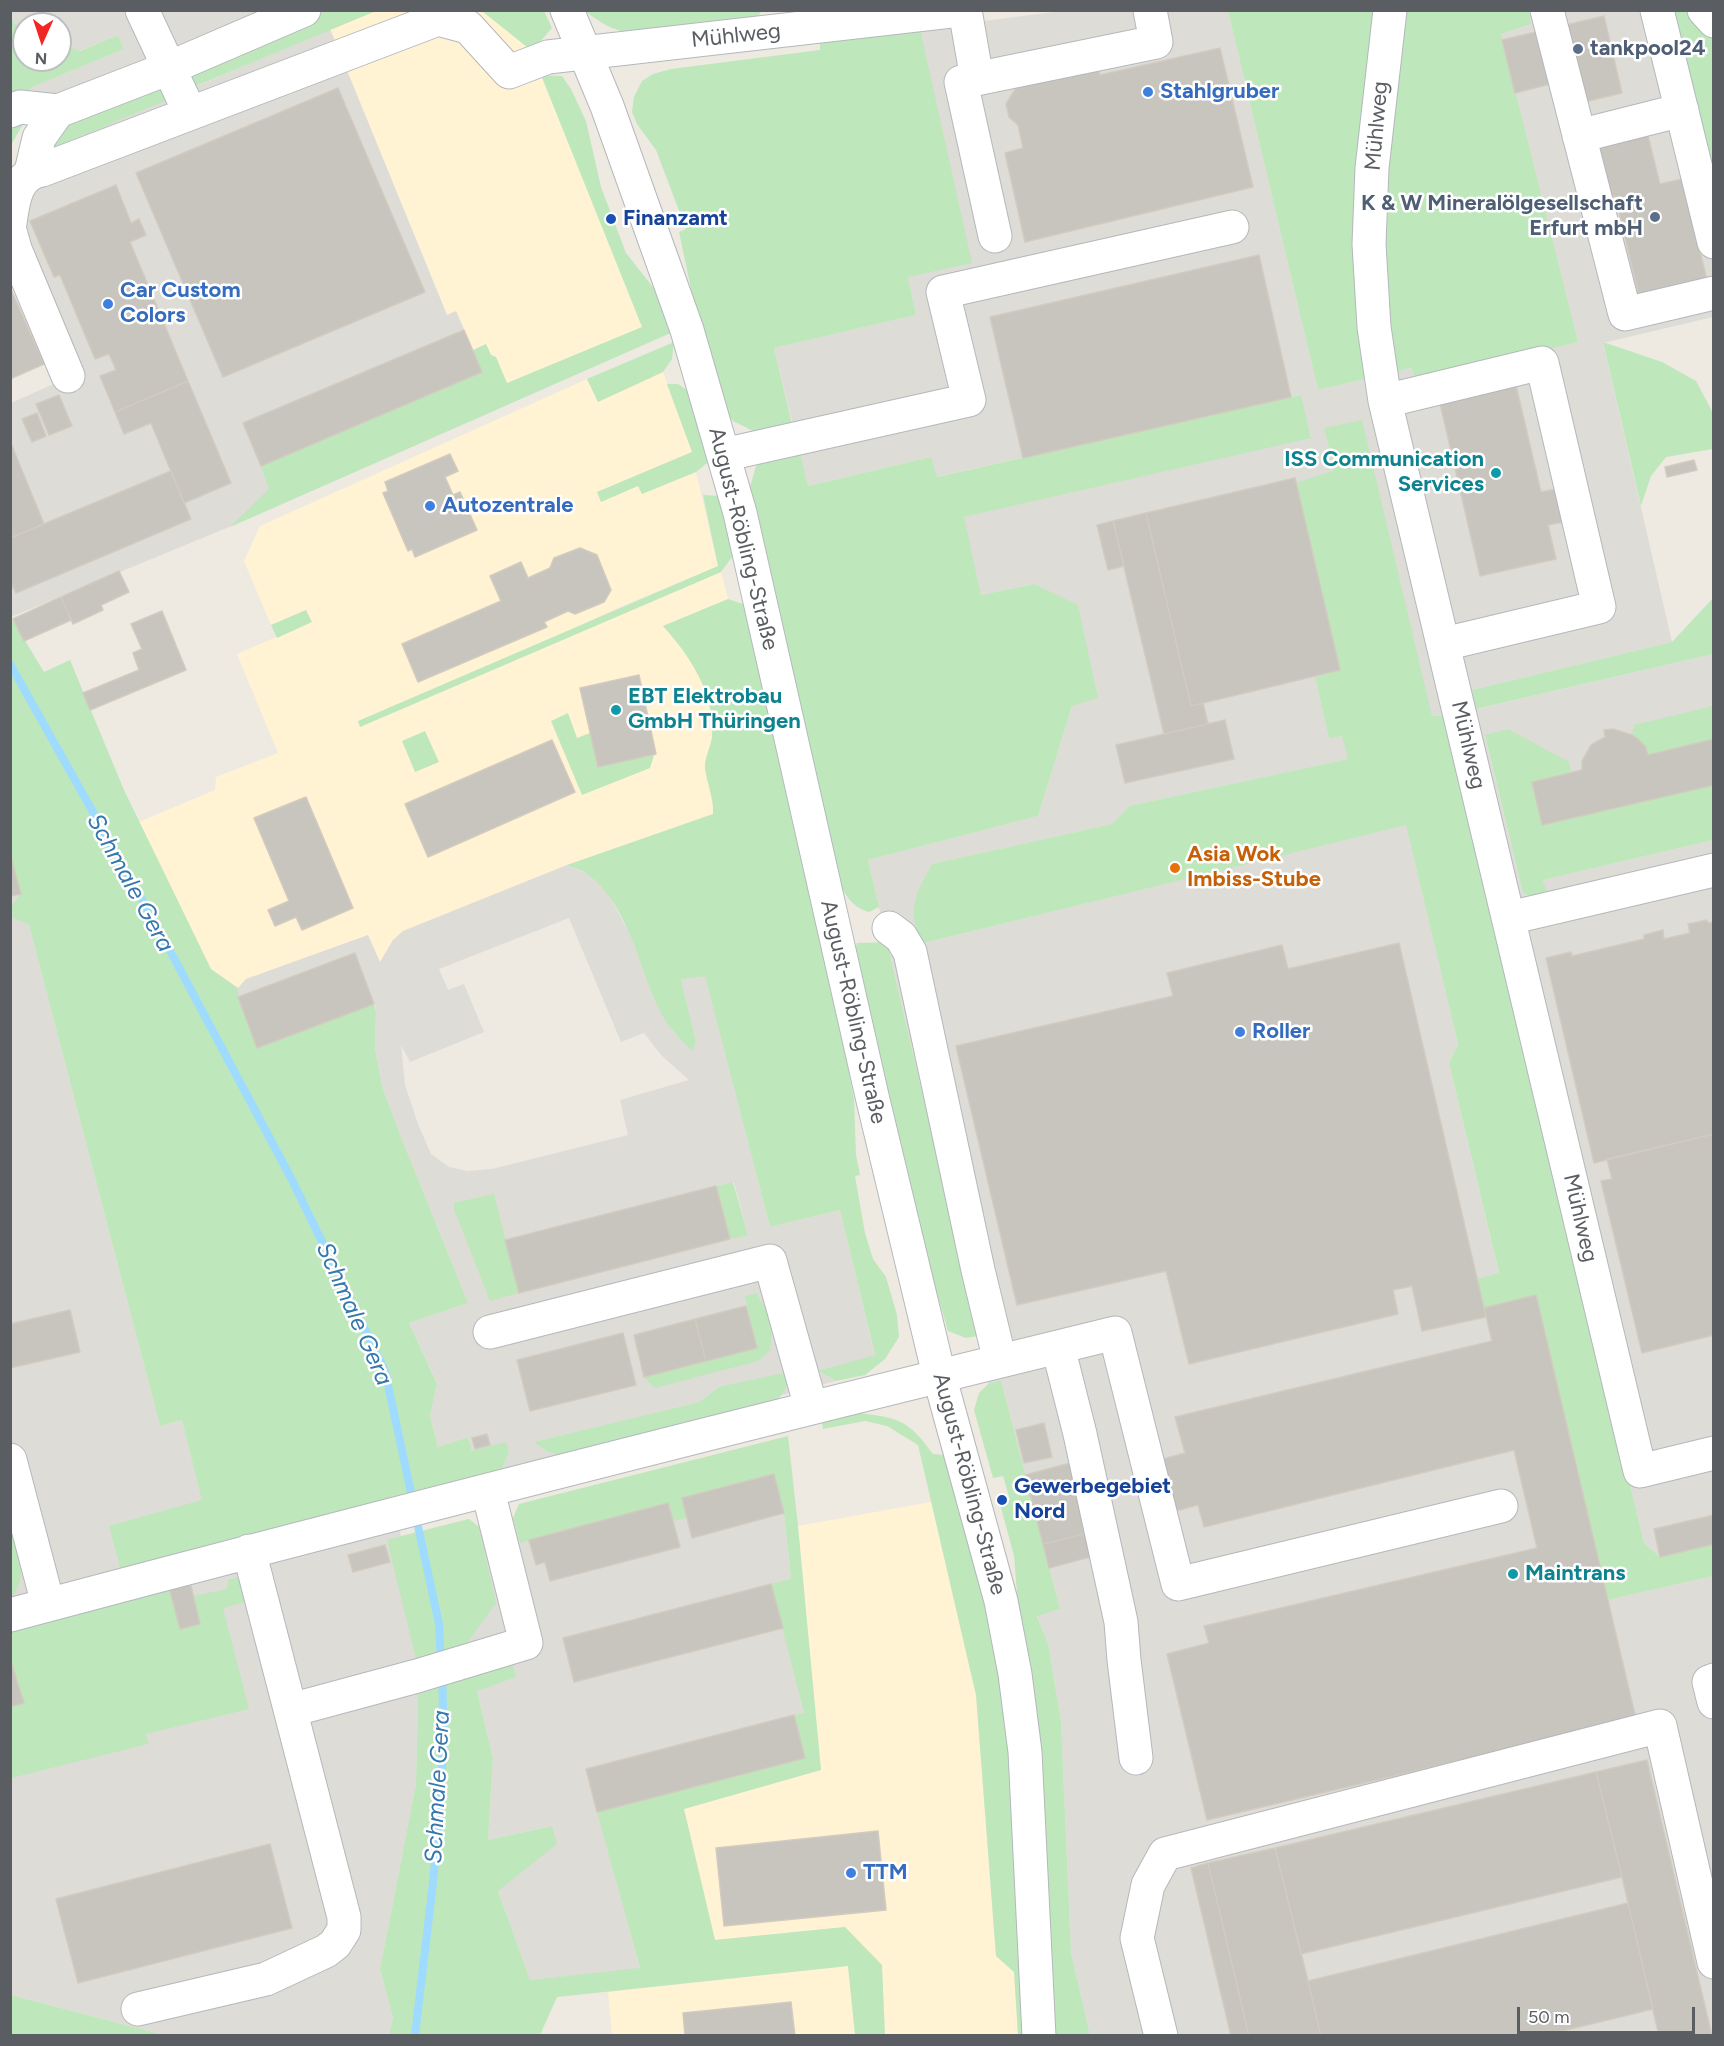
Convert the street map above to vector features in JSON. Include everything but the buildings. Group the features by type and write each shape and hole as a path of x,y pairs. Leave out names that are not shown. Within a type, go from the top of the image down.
{"street":[{"path":"10,223 18,190 24,178 31,172 42,170 190,113 142,10"},
{"path":"15,109 58,111 169,68 304,10"},
{"name":"August-Röbling-Straße","path":"567,10 607,106 687,330 740,513 872,1096 939,1375 1001,1601 1015,1674 1025,1752 1039,2036"},
{"name":"Mühlweg","path":"190,113 438,19 468,27 509,72 548,57 774,21 960,10"},
{"path":"965,10 977,79"},
{"path":"995,236 960,82 1156,42 1150,10"},
{"name":"Mühlweg","path":"1390,10 1385,36 1372,168 1370,244 1374,327 1385,400 1640,1471 1713,1453"},
{"path":"1547,10 1625,314 1713,293"},
{"path":"1657,10 1713,242"},
{"path":"1704,10 1713,21"},
{"path":"1580,136 1682,110"},
{"path":"31,172 39,138 58,111"},
{"path":"723,455 969,400 943,292 1232,227"},
{"path":"10,231 15,249 68,376"},
{"path":"1385,400 1542,363 1599,607 1444,644"},
{"path":"1509,918 1713,870"},
{"path":"889,928 901,937 910,952 978,1270 1000,1361"},
{"path":"490,1332 770,1261 811,1407"},
{"path":"10,1614 811,1407 1115,1333 1178,1584 1501,1506"},
{"path":"1058,1347 1080,1434 1121,1622 1137,1758"},
{"path":"10,1460 48,1605"},
{"path":"291,1710 417,1676 526,1643 488,1491"},
{"path":"138,2009 266,1978 326,1951 335,1944 344,1930 344,1917 249,1551"},
{"path":"1713,1680 1709,1682 1713,1702"},
{"path":"1161,2036 1137,1938 1148,1885 1165,1854 1660,1726 1713,1962"}],"shaded area":[{"path":"1070,10 1228,11 1318,390 1411,368 1416,380 1578,342 1501,34 1531,24 1529,11 1672,11 1713,184 1713,317 1603,343 1672,642 1472,690 1477,709 1713,654 1713,785 1542,825 1532,782 1571,773 1485,736 1523,893 1538,899 1548,897 1543,880 1713,840 1713,1544 1660,1557 1644,1543 1445,716 1432,716 1336,470 1296,484 1340,670 1315,677 1329,739 1342,736 1349,759 1129,806 1112,824 932,864 921,944 1406,824 1458,1044 1449,1063 1499,1274 1484,1307 1536,1295 1608,1600 1713,1576 1713,2035 1090,2035 1071,1953 1061,1721 1048,1643 1037,1615 1060,1609 1001,1380 988,1384 974,1314 868,860 1038,816 1072,706 1034,584 981,595 963,517 1311,437 1300,395 936,477 931,457 808,486 774,348 916,315 908,277 920,29"},
{"path":"10,11 292,11 26,119 30,88 124,49 118,35 79,51 72,48 72,12 12,12 12,17"},
{"path":"376,11 482,11 527,47 541,75 643,327 506,384 496,357 491,355 486,344 473,350 457,312 447,315 330,29"},
{"path":"330,29 447,315 456,311 498,409 229,527 11,617 11,403 58,382 11,272 41,153"},
{"path":"663,372 692,452 597,492 601,501 638,486 642,494 696,472 718,566 620,607 360,727 721,572 728,599 663,626 683,648 701,680 710,709 712,737 705,766 714,804 714,814 567,865 403,931 393,940 380,962 368,935 246,979 238,988 211,969 139,822 215,790 216,777 278,753 237,654 311,622 306,610 271,625 244,561 260,526 587,379 598,402"},
{"path":"10,854 21,894 13,918 29,925 160,1426 182,1420 203,1501 391,1500 401,1536 469,1519 479,1527 513,1518 520,1543 668,1503 687,1517 682,1498 774,1474 784,1513 791,1580 772,1584 804,1713 794,1716 805,1758 598,1812 640,1969 530,1980 498,1891 551,1826 488,1840 493,1758 477,1690 516,1677 513,1664 418,1695 416,1784 380,1969 393,2018 389,2035 164,2035 11,1995"},
{"path":"567,865 590,875 608,894 629,932 659,1009 673,1031 692,1050 696,1042 681,979 705,975 770,1227 840,1210 875,1356 819,1372 836,1381 782,1395 789,1383 719,1387 699,1402 535,1442 546,1451 564,1457 502,1469 509,1452 472,1451 468,1437 438,1447 430,1416 437,1382 409,1323 468,1303 383,1089 375,1049 375,1004 257,1048 238,997 238,988 246,979 368,935 380,962 393,940 403,931","holes":["569,918 621,1042 644,1033 661,1055 689,1080 620,1100 628,1135 492,1169 467,1171 449,1167 431,1154 418,1124 405,1085 401,1045 410,1062 484,1032 464,984 448,990 439,969","734,1182 748,1235 716,1186","756,1293 758,1361 645,1376 757,1348 745,1296"]},
{"path":"931,1502 976,1695 996,1956 1014,1972 1018,2035 885,2035 882,1965 845,1927 715,1940 684,1809 821,1770 798,1526"},
{"path":"848,1966 855,2035 612,2035 608,1992"}],"green space":[{"path":"325,11 376,11 191,88 188,78 196,65"},
{"path":"482,11 544,11 552,28 540,42 527,47"},
{"path":"585,11 761,11 757,19 632,33 607,25"},
{"path":"1228,11 1374,11 1369,378 1318,390"},
{"path":"1403,11 1529,11 1531,24 1501,34 1578,342 1416,381 1411,368 1395,372 1389,335 1385,195"},
{"path":"1672,11 1696,11 1713,31 1713,184"},
{"path":"10,12 12,18 12,72 69,72 30,88 26,119 11,145"},
{"path":"920,29 972,263 908,277 916,315 774,348 792,424 753,431 733,421 722,406 694,303 679,232 686,229 656,150 637,124 632,112 634,97 642,81 653,74 671,69 820,50 820,38"},
{"path":"118,35 124,49 72,71 72,48 80,51"},
{"path":"541,75 562,76 571,89 586,121 601,187 626,253 656,291 673,332 230,527 269,489 261,466 482,372 473,350 486,344 491,355 496,357 507,383 642,327"},
{"path":"158,81 172,98 41,153 49,126"},
{"path":"674,342 672,359 663,372 598,402 587,379"},
{"path":"1603,342 1662,362 1696,381 1713,413 1713,449 1666,457 1651,476 1641,506"},
{"path":"667,384 678,384 693,394 712,459 696,472 642,494 638,486 601,502 597,492 692,452"},
{"path":"1301,395 1311,438 964,517 981,595 1034,584 1078,605 1098,698 1072,706 1038,816 868,860 879,907 869,912 855,905 841,886 831,863 750,487 756,466 773,457 800,452 808,486 931,457 937,477"},
{"path":"1362,420 1432,716 1445,716 1644,1543 1660,1557 1713,1544 1713,1576 1608,1600 1536,1296 1484,1308 1477,1279 1499,1273 1449,1063 1458,1044 1406,825 920,944 915,920 915,903 932,864 1112,824 1129,806 1348,759 1342,736 1329,739 1315,677 1340,670 1296,483 1335,470 1324,428"},
{"path":"703,495 720,496 735,553 721,572 360,727 358,721 718,566"},
{"path":"1713,598 1713,654 1476,709 1472,690 1672,642"},
{"path":"728,599 746,605 836,1004 854,1099 856,1155 860,1175 855,1176 865,1233 873,1259 886,1277 897,1315 899,1337 885,1359 865,1375 836,1381 818,1371 875,1355 840,1210 770,1227 705,976 681,979 696,1042 692,1051 661,1014 624,921 615,905 589,875 567,865 713,814 705,769 712,737 710,706 691,663 663,626"},
{"path":"306,610 312,622 277,638 271,625"},
{"path":"10,616 44,672 70,660 124,790 211,969 238,988 238,997 257,1048 374,1004 376,1011 375,1049 383,1089 468,1303 409,1323 437,1383 430,1416 438,1447 468,1437 472,1451 506,1442 509,1452 502,1469 391,1497 391,1500 215,1543 216,1549 122,1574 109,1526 202,1500 182,1420 160,1426 29,925 13,918 11,906 21,893 10,854"},
{"path":"1713,706 1713,739 1648,755 1645,746 1632,735 1634,725"},
{"path":"568,713 577,738 590,733 598,767 654,755 650,768 582,795 551,721"},
{"path":"1508,729 1569,762 1571,772 1532,782 1543,825 1713,785 1713,840 1543,880 1549,897 1538,899 1523,893 1485,735"},
{"path":"425,731 439,762 415,772 402,741"},
{"path":"887,942 978,1336 966,1338 948,1331 916,1222 853,955 857,943"},
{"path":"733,1182 748,1235 730,1239 716,1186"},
{"path":"494,1194 519,1293 490,1301 454,1209 454,1203"},
{"path":"756,1293 768,1313 771,1326 770,1350 758,1361 655,1388 644,1377 756,1348 745,1296"},
{"path":"783,1373 789,1383 782,1395 774,1402 564,1457 546,1451 534,1442 699,1402 719,1387"},
{"path":"1001,1380 1060,1609 1037,1616 1048,1643 1061,1721 1071,1953 1090,2035 1053,2035 1014,1556 1000,1504 1010,1500 1003,1476 993,1478 974,1410 979,1393 988,1384"},
{"path":"859,1413 894,1419 917,1434 933,1454 944,1455 986,1603 1011,1749 1029,2035 1018,2035 1014,1972 996,1956 976,1695 918,1445 887,1426 865,1421 823,1429 822,1422"},
{"path":"788,1436 821,1770 684,1809 715,1940 845,1927 882,1965 885,2035 855,2035 848,1966 557,1997 540,2035 389,2035 393,2018 380,1969 416,1784 418,1694 513,1663 516,1677 477,1691 493,1758 488,1840 552,1826 557,1844 498,1891 530,1980 640,1968 597,1812 805,1758 794,1715 804,1713 771,1584 791,1579 784,1513 774,1474 682,1498 687,1518 673,1521 668,1503 520,1543 513,1518 519,1504"},
{"path":"469,1519 479,1527 496,1603 467,1643 416,1659 387,1540"},
{"path":"10,1526 21,1563 20,1581 11,1599"},
{"path":"238,1577 248,1601 223,1608 249,1709 146,1734 148,1744 11,1778 11,1707 23,1703 11,1659 11,1627 169,1587 180,1629 200,1624 193,1596 227,1589 228,1580"},
{"path":"11,1995 164,2035 11,2035"}],"waterway":[{"name":"Schmale Gera","path":"10,664 159,930 291,1178 385,1371 413,1502"},
{"name":"Schmale Gera","path":"416,1517 439,1624 441,1662"},
{"name":"Schmale Gera","path":"415,2036 440,1812 442,1677"}],"place":[{"name":"tankpool24","path":"1578,49"},
{"name":"Stahlgruber","path":"1148,92"},
{"name":"K & W Mineralölgesellschaft Erfurt mbH","path":"1655,217"},
{"name":"Finanzamt","path":"611,219"},
{"name":"Car Custom Colors","path":"108,304"},
{"name":"ISS Communication Services","path":"1496,473"},
{"name":"Autozentrale","path":"430,506"},
{"name":"EBT Elektrobau GmbH Thüringen","path":"616,710"},
{"name":"Asia Wok Imbiss-Stube","path":"1175,868"},
{"name":"Roller","path":"1240,1032"},
{"name":"Gewerbegebiet Nord","path":"1002,1500"},
{"name":"Maintrans","path":"1513,1574"},
{"name":"TTM","path":"851,1873"}]}
